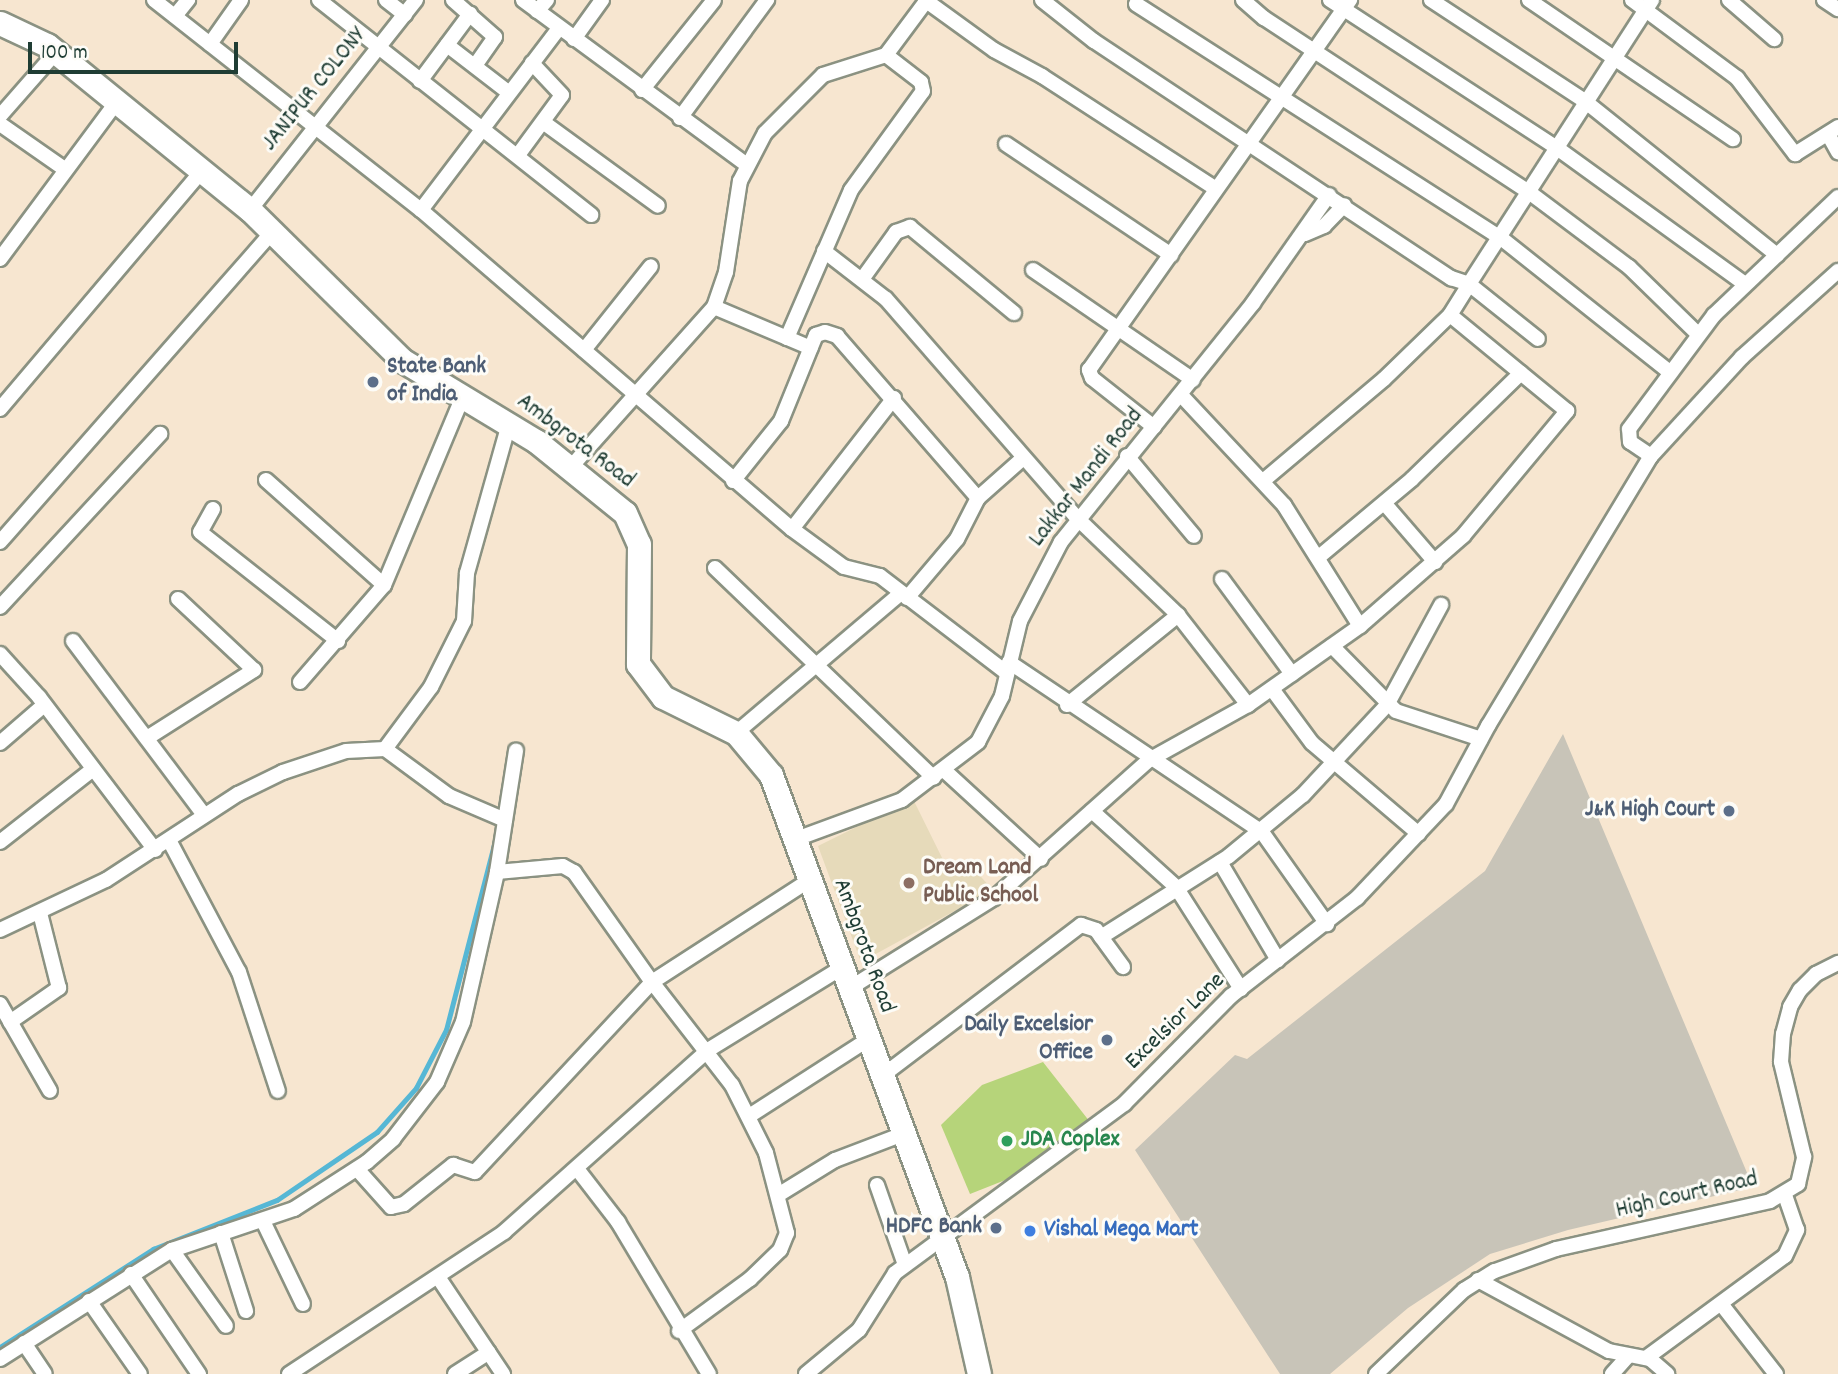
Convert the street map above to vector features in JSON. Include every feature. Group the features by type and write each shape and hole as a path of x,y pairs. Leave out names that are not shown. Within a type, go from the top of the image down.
{"main road":[{"name":"Ambgrota Road","path":"0,23 56,52 250,210 382,343 414,369 509,424 570,468 625,513 639,544 636,647 648,682 679,709 736,733 771,775 944,1241 966,1308 979,1374"}],"street":[{"path":"155,0 421,209 733,481 792,529 844,567 880,576 1008,667 1262,832 1327,924"},
{"path":"175,16 188,0"},
{"path":"210,44 241,0"},
{"path":"319,0 378,50 482,127 591,215"},
{"path":"386,0 405,15"},
{"name":"JANIPUR COLONY","path":"250,210 314,125 378,50 416,0"},
{"path":"453,0 495,37 475,66"},
{"path":"523,0 542,5 559,28 747,165"},
{"path":"574,39 603,0"},
{"path":"642,90 714,0"},
{"path":"680,118 767,0"},
{"path":"570,468 714,307 726,272 736,198 747,165 765,133 823,75 887,55 926,0 1004,57 1042,76 1216,189"},
{"path":"1042,0 1094,41 1249,141 1451,278 1469,284 1538,339"},
{"path":"1243,0 1529,192 1629,267 1698,334"},
{"path":"1330,0 1346,5 1557,148 1745,285"},
{"path":"1431,0 1586,102 1777,255"},
{"path":"1529,0 1616,55 1734,139"},
{"path":"1632,0 1649,5 1737,78 1792,152 1800,152 1833,131 1838,152"},
{"path":"1729,0 1774,38"},
{"path":"1824,0 1838,9"},
{"path":"1136,4 1282,94 1501,238 1668,371"},
{"path":"1154,427 1089,374 1346,5"},
{"path":"1263,481 1384,379 1450,315 1649,5"},
{"path":"420,81 470,14"},
{"path":"421,209 559,28"},
{"path":"447,45 508,92"},
{"path":"0,117 56,52"},
{"path":"788,338 851,190 923,91 921,82 887,55"},
{"path":"518,155 562,95 559,87 532,63"},
{"path":"1,254 116,103"},
{"path":"543,122 658,206"},
{"path":"0,124 66,170"},
{"path":"1006,144 1171,255"},
{"path":"0,409 202,171"},
{"path":"1305,234 1329,195"},
{"path":"1651,456 1630,442 1626,434 1668,371 1698,334 1745,285 1838,197"},
{"path":"1305,234 1324,226 1344,205"},
{"path":"863,278 896,232 911,228 1014,313"},
{"path":"0,542 272,232"},
{"name":"Lakkar Mandi Road","path":"796,839 881,810 940,775 978,742 992,721 1027,604 1078,519 1127,456 1193,380 1305,234"},
{"path":"824,251 863,278 896,310 1078,519 1178,615 1248,705"},
{"path":"584,350 651,266"},
{"path":"1033,270 1193,380"},
{"name":"Excelsior Lane","path":"806,1374 821,1369 859,1330 889,1280 905,1265 944,1241 1124,1104 1241,989 1327,924 1424,829 1455,789 1481,739 1651,456 1742,357 1838,271"},
{"path":"714,307 811,348"},
{"path":"289,1374 504,1232 578,1170 708,1049 963,920 1041,859 1149,760 1272,689 1360,626 1435,562 1463,536 1567,411 1450,315"},
{"path":"733,481 781,421 816,335 832,333 894,398 978,498"},
{"path":"1320,556 1385,504 1521,373"},
{"path":"1181,395 1263,481 1320,556 1360,626"},
{"path":"300,682 384,585 463,396"},
{"path":"792,529 894,398"},
{"path":"385,749 431,687 464,621 467,573 509,424"},
{"path":"0,607 160,434"},
{"path":"1127,456 1194,536"},
{"path":"736,733 904,595 957,539 978,498 1023,458"},
{"path":"266,480 384,585"},
{"path":"1385,504 1435,562"},
{"path":"213,509 200,531 338,641"},
{"path":"715,568 940,775 1041,859"},
{"path":"1222,579 1292,674"},
{"path":"147,738 254,670 178,599"},
{"path":"1101,937 1176,887 1220,862 1262,832 1335,763 1387,705 1441,605"},
{"path":"1068,705 1178,615"},
{"path":"73,641 204,816"},
{"path":"1332,646 1387,705 1410,717 1481,739"},
{"path":"1,659 44,705 155,850"},
{"path":"1272,689 1304,734 1335,763 1424,829"},
{"path":"0,743 44,705"},
{"path":"0,930 40,913 155,850 204,816 305,763 346,751 385,749 449,796 505,820"},
{"path":"0,1359 172,1250 294,1209 358,1169 393,1139 418,1108 455,1046 497,872 516,750"},
{"path":"0,842 93,769"},
{"path":"1092,811 1176,887 1241,989"},
{"path":"169,840 239,972 278,1091"},
{"path":"1220,862 1278,960"},
{"path":"497,872 563,866 574,872 652,982 708,1049 748,1116 778,1195 787,1233 780,1250 750,1279 679,1331"},
{"path":"358,1169 387,1205 396,1207 453,1165 475,1172 652,982 811,879"},
{"path":"10,1022 59,988 40,913"},
{"path":"882,1076 1082,925 1091,926 1123,967"},
{"name":"High Court Road","path":"1376,1374 1392,1367 1478,1280 1556,1249 1785,1195 1805,1172 1781,1062 1783,1034 1790,1007 1800,990 1816,974 1838,963"},
{"path":"0,1004 50,1091"},
{"path":"748,1116 869,1040"},
{"path":"778,1195 835,1160 903,1135"},
{"path":"578,1170 618,1222 679,1331 709,1374"},
{"path":"877,1185 905,1265"},
{"path":"1646,1358 1771,1269 1793,1245 1796,1222 1785,1195"},
{"path":"263,1221 303,1304"},
{"path":"221,1233 246,1311"},
{"path":"172,1250 226,1326"},
{"path":"131,1274 199,1374"},
{"path":"438,1277 503,1374"},
{"path":"1478,1280 1601,1347 1646,1358 1667,1374"},
{"path":"89,1301 140,1374"},
{"path":"1722,1305 1776,1374"},
{"path":"24,1343 45,1374"},
{"path":"458,1373 489,1352"},
{"path":"1612,1374 1629,1355"}],"shaded area":[{"path":"1563,734 1753,1187 1568,1230 1490,1254 1408,1308 1330,1374 1280,1374 1135,1150 1235,1055 1247,1059 1485,871"},
{"name":"Dream Land Public School","path":"913,799 951,876 971,866 993,890 861,962 818,846"}],"green space":[{"name":"JDA Coplex","path":"1043,1062 1090,1122 1033,1169 970,1194 941,1125 982,1085"}],"waterway":[{"path":"0,1347 153,1249 277,1200 377,1132 416,1088 446,1030 495,841"}],"place":[{"name":"State Bank of India","path":"373,382"},
{"name":"J&K High Court","path":"1729,811"},
{"name":"Dream Land Public School","path":"909,883"},
{"name":"Daily Excelsior Office","path":"1107,1040"},
{"name":"JDA Coplex","path":"1007,1141"},
{"name":"HDFC Bank","path":"996,1228"},
{"name":"Vishal Mega Mart","path":"1030,1231"}]}
